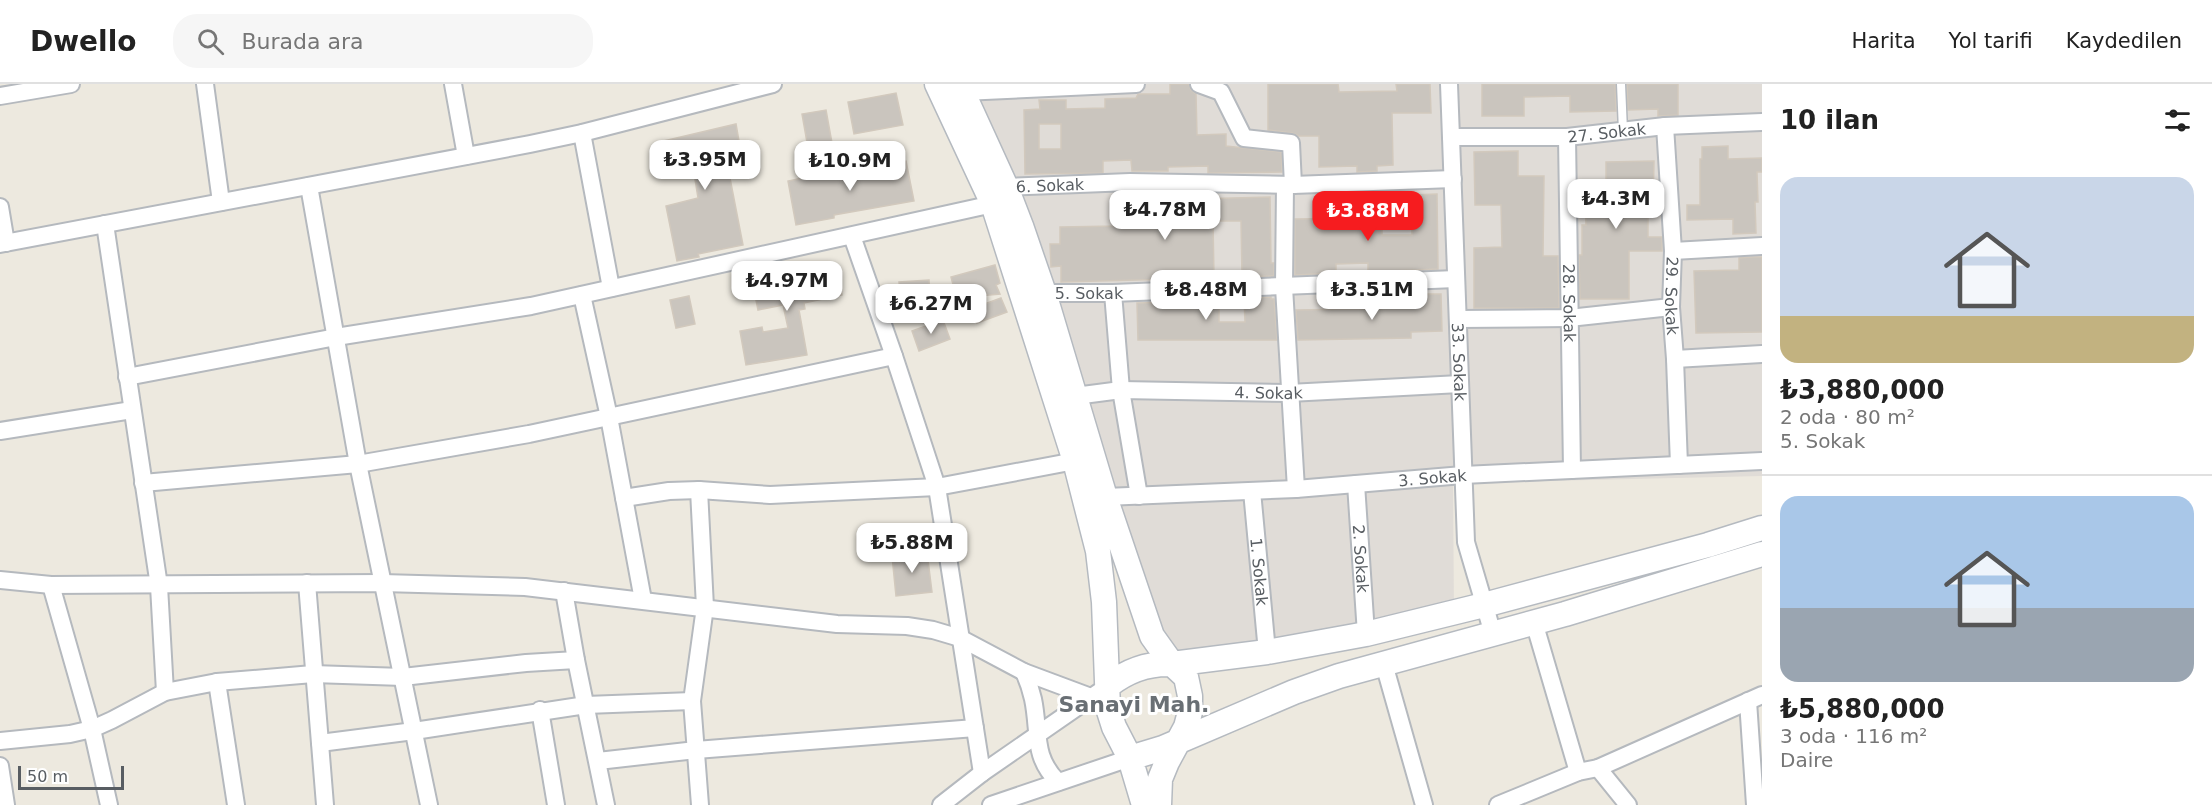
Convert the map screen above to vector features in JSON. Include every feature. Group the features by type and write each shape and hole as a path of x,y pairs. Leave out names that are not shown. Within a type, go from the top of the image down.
{"street":[{"path":"0,96 71,84"},
{"path":"205,84 221,202"},
{"path":"453,84 466,156"},
{"path":"937,84 1000,195 1098,551 1104,602 1100,691 1130,758 1144,805"},
{"path":"1136,84 961,88 1000,195 1044,293 1104,497 1152,636 1172,664 1186,677 1190,696 1190,712 1186,727 1167,762 1161,779 1159,805"},
{"path":"1199,84 1221,92 1244,138 1291,143 1284,287 1296,489"},
{"name":"33. Sokak","path":"1449,84 1466,542 1493,634"},
{"path":"0,207 3,244 582,133 764,85"},
{"name":"27. Sokak","path":"1451,137 1567,137 1665,126 1762,122"},
{"name":"29. Sokak","path":"1665,126 1673,251 1671,307 1676,359 1679,465"},
{"path":"582,133 611,288"},
{"name":"28. Sokak","path":"1567,137 1572,470"},
{"name":"6. Sokak","path":"127,377 336,337 531,306 852,236 1000,195 1130,182 1289,185 1453,179"},
{"path":"309,186 358,464 429,805"},
{"path":"105,224 159,586 165,692"},
{"path":"852,236 937,487 982,773"},
{"path":"1673,251 1762,246"},
{"name":"5. Sokak","path":"1044,293 1113,293 1456,279"},
{"path":"1113,293 1120,390 1139,495"},
{"path":"582,295 609,417 643,600"},
{"path":"1458,319 1569,318 1671,307"},
{"path":"1676,359 1762,354"},
{"path":"143,483 358,464 529,434 894,356"},
{"name":"4. Sokak","path":"1075,396 1120,390 1289,393 1460,384"},
{"path":"0,431 132,410"},
{"name":"3. Sokak","path":"1104,497 1296,489 1463,475 1762,460"},
{"path":"624,498 669,490 770,495 937,487 1075,461"},
{"name":"2. Sokak","path":"1356,484 1366,634"},
{"path":"699,490 705,607 692,701 700,805"},
{"name":"1. Sokak","path":"1252,491 1267,652"},
{"path":"941,805 982,773 1120,676 1136,668 1157,663 1172,664 1267,652 1366,634 1484,605 1708,545 1762,528"},
{"path":"992,805 1162,748 1294,692 1762,554"},
{"path":"0,580 51,585 382,583 525,587 837,624 907,626 933,630 960,638 1024,672 1100,691"},
{"path":"306,583 324,805"},
{"path":"51,585 92,729 109,805"},
{"path":"564,591 606,805"},
{"path":"1534,622 1578,772"},
{"path":"0,741 70,734 92,729 165,692 217,682 313,674 403,677 526,663 576,660"},
{"path":"1384,664 1424,805"},
{"path":"1024,672 1034,699 1042,759 1058,782"},
{"path":"217,682 236,805"},
{"path":"1497,805 1578,772 1598,768 1755,698 1755,805"},
{"path":"320,743 414,731 540,710 586,705 692,701"},
{"path":"540,710 555,805"},
{"path":"598,761 696,750 975,728"},
{"path":"0,766 6,805"},
{"path":"1598,768 1628,805"}],"lane":[{"path":"1621,84 1623,131"}],"shaded area":[{"path":"944,84 1762,84 1762,476 1453,483 1454,616 1161,664"}],"building":[{"path":"1170,84 1189,84 1191,90 1196,94 1197,135 1226,134 1226,146 1281,152 1282,172 1208,173 1208,166 1168,167 1168,171 1132,171 1131,160 1103,161 1103,173 1025,174 1024,110 1040,109 1039,100 1066,100 1066,109 1105,108 1105,99 1136,98 1138,94 1170,94","holes":["1039,124 1061,124 1061,149 1039,149"]},
{"path":"1268,84 1338,84 1339,92 1397,91 1396,84 1430,84 1431,113 1392,113 1393,165 1377,166 1377,171 1357,172 1357,166 1319,167 1319,136 1299,136 1268,130"},
{"path":"1482,84 1615,84 1616,111 1570,112 1570,96 1524,97 1524,116 1482,116"},
{"path":"1627,84 1678,84 1678,115 1658,116 1658,109 1628,110"},
{"path":"896,93 903,125 854,134 848,102"},
{"path":"826,110 832,143 808,148 802,114"},
{"path":"736,124 744,170 729,173 743,245 698,254 699,257 677,261 666,206 698,198 694,173 666,178 659,142"},
{"path":"1728,146 1728,159 1762,158 1762,172 1757,172 1756,233 1733,234 1733,219 1687,220 1687,205 1700,205 1702,147"},
{"path":"1518,151 1518,176 1544,176 1543,256 1558,256 1559,308 1474,308 1474,248 1502,247 1501,205 1475,205 1474,152"},
{"path":"906,161 914,201 834,215 834,218 796,225 788,181"},
{"path":"1654,161 1653,206 1648,206 1648,237 1662,237 1662,251 1629,251 1629,299 1580,299 1579,255 1582,255 1582,225 1586,225 1585,193 1606,193 1606,162"},
{"path":"1437,194 1438,269 1368,272 1368,263 1336,264 1336,273 1295,275 1295,219 1367,218 1367,208 1382,207 1382,235 1412,235 1412,195"},
{"path":"1270,197 1271,263 1274,263 1274,276 1242,277 1241,221 1213,221 1214,278 1061,282 1061,266 1051,267 1050,244 1060,244 1060,227 1117,226 1117,201"},
{"path":"1762,257 1762,332 1696,333 1694,271 1739,270 1739,258"},
{"path":"995,265 1000,283 996,285 1000,294 967,297 966,293 956,296 951,277"},
{"path":"836,266 842,295 804,303 805,309 799,310 807,355 746,365 740,331 762,327 763,332 788,328 783,305 758,310 752,280"},
{"path":"929,280 930,300 901,302 899,282"},
{"path":"1412,294 1441,294 1442,331 1411,332 1411,338 1298,340 1296,310 1413,308"},
{"path":"689,296 695,324 676,328 670,300"},
{"path":"1271,297 1274,299 1277,340 1138,340 1137,303 1219,301 1219,322 1245,322 1244,298"},
{"path":"1001,298 1007,312 977,323 971,309"},
{"path":"943,320 950,339 919,351 912,331"},
{"path":"927,552 932,592 896,596 892,556"}],"district":[{"name":"Sanayi Mah.","path":"1134,704"}]}
